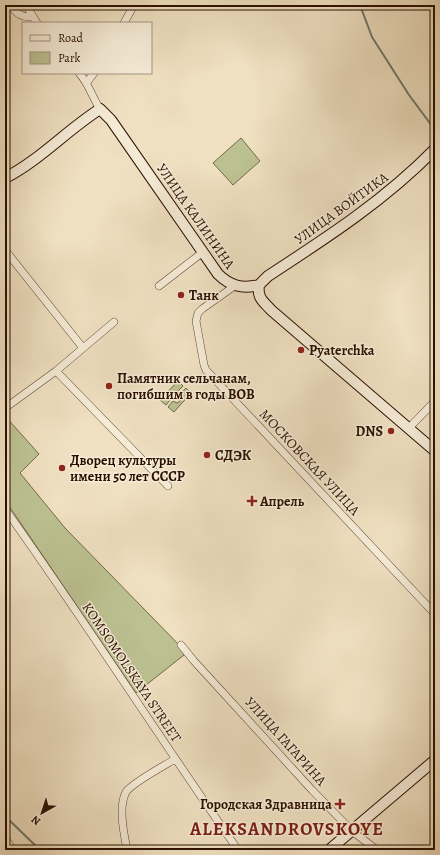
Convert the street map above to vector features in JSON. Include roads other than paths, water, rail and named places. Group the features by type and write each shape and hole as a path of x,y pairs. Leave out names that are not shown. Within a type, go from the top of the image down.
{"main road":[{"path":"5,178 25,166 87,117 100,109"},
{"name":"УЛИЦА КАЛИНИНА","path":"100,109 111,120 218,274 225,281 242,287 259,285"},
{"name":"УЛИЦА ВОЙТИКА","path":"259,285 268,276 364,212 410,174 435,150"},
{"path":"259,285 258,292 261,299 271,310 435,451"},
{"path":"329,850 435,760"}],"street":[{"path":"9,5 18,15 35,20"},
{"path":"26,5 35,20"},
{"path":"125,22 134,5"},
{"name":"УЛИЦА КАЛИНИНА","path":"81,74 87,82 100,109"},
{"path":"87,82 93,74"},
{"path":"5,250 83,348"},
{"path":"159,286 203,252"},
{"name":"МОСКОВСКАЯ УЛИЦА","path":"236,285 198,313 196,321 206,370 435,614"},
{"path":"5,408 56,371 114,322"},
{"path":"56,371 168,486"},
{"path":"409,428 435,401"},
{"name":"KOMSOMOLSKAYA STREET","path":"5,509 238,850"},
{"name":"УЛИЦА ГАГАРИНА","path":"181,645 312,790 352,831 377,850"},
{"path":"127,850 124,832 123,808 124,797 127,790 175,759"},
{"path":"5,838 13,850"}],"waterway":[{"path":"360,5 372,37 409,95 435,130"},
{"path":"5,816 40,850"}],"place":[{"name":"Танк","path":"181,295"},
{"name":"Pyaterchka","path":"301,350"},
{"name":"Памятник сельчанам, погибшим в годы ВОВ","path":"109,386"},
{"name":"DNS","path":"391,431"},
{"name":"СДЭК","path":"207,455"},
{"name":"Дворец культуры имени 50 лет СССР","path":"62,468"},
{"name":"Апрель","path":"252,501"},
{"name":"Городская Здравница","path":"340,804"}],"district":[{"name":"ALEKSANDROVSKOYE","path":"287,829"}]}
